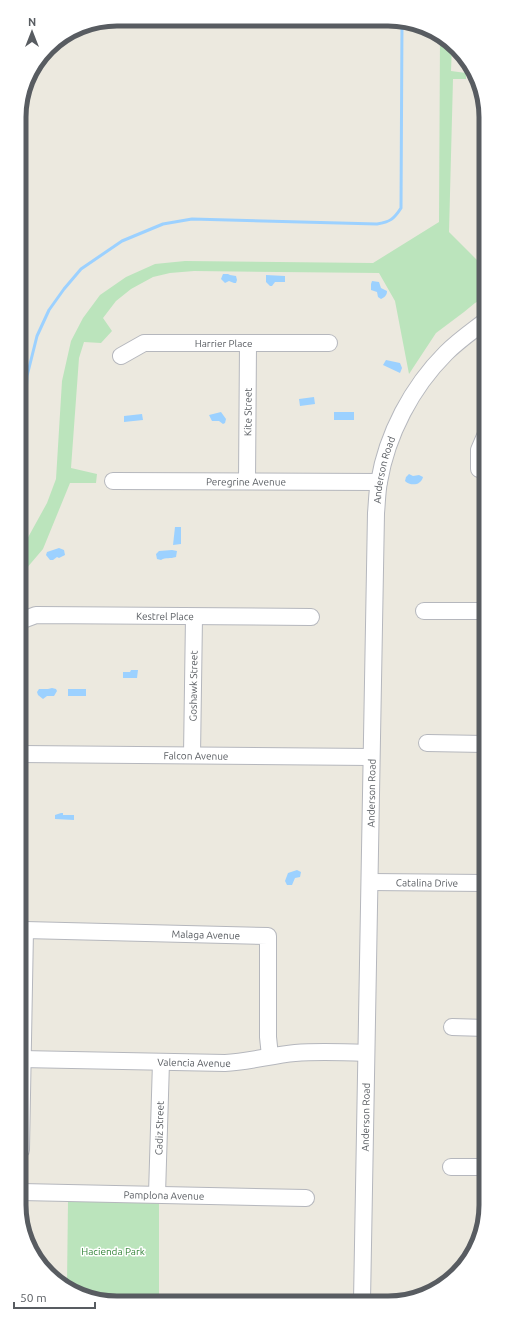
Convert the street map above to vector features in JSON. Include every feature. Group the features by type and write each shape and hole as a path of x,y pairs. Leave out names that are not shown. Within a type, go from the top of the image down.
{"street":[{"name":"Anderson Road","path":"362,1296 376,513 379,482 391,438 402,413 427,373 446,352 479,326"},
{"name":"Harrier Place","path":"121,356 144,343 329,343"},
{"name":"Kite Street","path":"247,481 248,344"},
{"path":"479,450 479,469"},
{"name":"Peregrine Avenue","path":"113,481 379,482"},
{"path":"424,611 479,611"},
{"name":"Kestrel Place","path":"26,619 36,615 311,617"},
{"name":"Goshawk Street","path":"192,755 194,616"},
{"path":"427,743 479,744"},
{"name":"Falcon Avenue","path":"26,754 371,757"},
{"name":"Catalina Drive","path":"370,882 479,883"},
{"name":"Malaga Avenue","path":"26,930 268,936 268,1037 270,1056"},
{"path":"452,1027 479,1028"},
{"name":"Valencia Avenue","path":"26,1060 239,1062 297,1053 366,1053"},
{"name":"Cadiz Street","path":"157,1194 160,1062"},
{"path":"452,1167 479,1167"},
{"name":"Pamplona Avenue","path":"26,1192 306,1198"}],"green space":[{"path":"440,42 452,53 451,71 466,73 466,79 453,79 449,232 479,262 479,301 436,333 409,374 395,301 379,273 194,271 170,273 153,277 131,289 116,301 103,318 112,331 101,343 84,342 79,358 71,468 97,474 96,483 70,483 43,549 26,569 26,541 47,503 56,479 62,381 71,341 83,318 100,295 126,277 155,264 185,261 373,263 439,222"},
{"name":"Hacienda Park","path":"68,1201 159,1202 159,1296 105,1295 87,1291 67,1282"}],"water":[{"path":"223,274 236,276 236,283 229,281 225,283 221,279"},
{"path":"266,275 285,276 285,282 275,282 272,286 270,286 266,282"},
{"path":"372,281 379,282 381,288 387,291 386,295 381,299 378,297 377,292 371,290"},
{"path":"386,360 400,363 402,368 400,373 383,365"},
{"path":"314,397 315,404 300,406 299,399"},
{"path":"221,412 226,419 225,423 223,424 219,421 212,421 209,415"},
{"path":"334,412 354,412 354,420 334,420"},
{"path":"142,414 143,420 124,422 124,416"},
{"path":"409,474 413,476 419,475 423,477 422,480 418,484 407,483 405,481"},
{"path":"175,527 181,527 181,544 173,545"},
{"path":"59,548 64,550 65,555 50,560 46,555 47,552"},
{"path":"159,551 177,551 176,557 161,560 157,559 156,554"},
{"path":"131,670 138,670 137,678 123,678 123,672 130,672"},
{"path":"39,689 56,689 57,691 54,696 47,696 43,699 38,695 37,692"},
{"path":"68,689 86,689 86,696 68,696"},
{"path":"63,813 63,815 74,815 74,820 55,819 55,815"},
{"path":"297,870 301,872 300,877 295,878 292,885 287,885 285,881 288,873"}],"waterway":[{"path":"26,394 27,376 37,336 49,310 81,269 122,241 163,224 192,219 377,224 388,221 396,215 401,208 402,27"}]}
